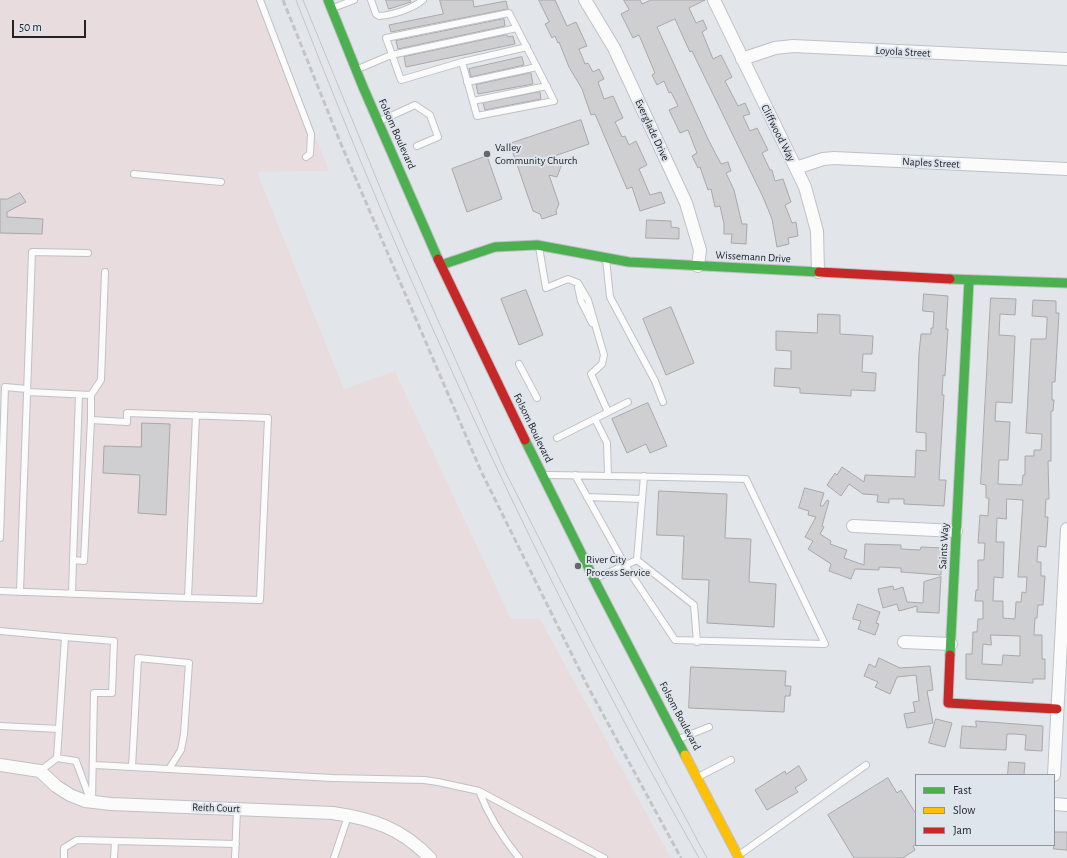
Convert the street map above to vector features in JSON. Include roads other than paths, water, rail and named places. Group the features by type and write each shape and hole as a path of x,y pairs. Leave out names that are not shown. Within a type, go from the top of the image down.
{"street":[{"name":"Cliffwood Way","path":"714,0 805,187 814,219 818,252 818,272"},
{"name":"Everglade Drive","path":"587,1 614,48 686,203 700,250 698,266"},
{"name":"Folsom Boulevard","path":"330,4 378,122 441,264 594,579 739,856"},
{"name":"Loyola Street","path":"742,59 775,48 793,46 1067,59"},
{"name":"Naples Street","path":"796,168 823,159 834,158 1067,169"},
{"name":"Wissemann Drive","path":"441,264 495,247 516,245 539,246 606,259 698,266 969,280 1067,283"},
{"name":"Saints Way","path":"969,280 948,703 1057,709"},
{"path":"853,526 956,531"},
{"path":"1054,774 1067,529"},
{"path":"904,642 951,644"},
{"path":"0,765 40,771"},
{"name":"Reith Court","path":"40,771 56,786 70,794 92,802 333,813 348,816 388,826 413,842 430,858"},
{"path":"1055,804 1067,805"},
{"path":"739,856 749,858"}],"lane":[{"path":"260,0 311,134 310,154 306,157"},
{"path":"330,4 354,0"},
{"path":"371,0 376,14 379,16 395,13 416,5 423,0"},
{"path":"462,62 477,116 554,101 547,86 527,47 509,13 386,38 391,56 401,80 462,62 527,47"},
{"path":"356,70 391,56 517,28"},
{"path":"467,82 537,67"},
{"path":"473,101 547,86"},
{"path":"378,122 416,105 430,115 438,137 417,146"},
{"path":"134,174 221,182"},
{"path":"539,246 546,288 568,279 578,283 588,300 604,355 602,364 591,374 608,412"},
{"path":"20,592 32,252 88,253"},
{"path":"606,259 610,297 655,381 664,402"},
{"path":"73,560 84,561 91,395 101,380 105,272"},
{"path":"519,364 537,398"},
{"path":"0,538 6,388 91,395"},
{"path":"72,594 79,394"},
{"path":"557,438 628,402"},
{"path":"0,591 260,600 268,418 127,413 127,422 90,420"},
{"path":"188,598 196,415"},
{"path":"595,419 607,443 608,476"},
{"path":"542,474 746,479 825,644 697,642 675,640 625,565 575,475"},
{"path":"637,560 644,476"},
{"path":"587,497 642,499"},
{"path":"594,579 637,560"},
{"path":"637,560 694,605 697,642"},
{"path":"0,631 114,641 112,693 94,693 92,802"},
{"path":"57,758 65,637"},
{"path":"132,767 138,658 188,663 184,734 181,750 169,769"},
{"path":"0,726 59,729"},
{"path":"679,739 709,727"},
{"path":"40,771 57,758 76,761 92,802"},
{"path":"698,777 731,760"},
{"path":"92,767 95,765 332,778 424,780 479,791 604,858"},
{"path":"739,856 866,765"},
{"path":"479,791 487,813 500,835 519,858"},
{"path":"235,858 237,809"},
{"path":"334,858 348,816"},
{"path":"64,858 64,848 77,840 236,844"},
{"path":"114,858 115,841"}],"tram line":[{"path":"296,0 385,219 432,328 482,436 586,649 699,858"},
{"path":"303,0 393,219 505,471 593,645 707,858"}],"railway":[{"path":"283,0 341,144 481,471 586,683 681,858"}],"place":[{"name":"Valley Community Church","path":"487,154"},
{"name":"River City Process Service","path":"578,566"}]}
